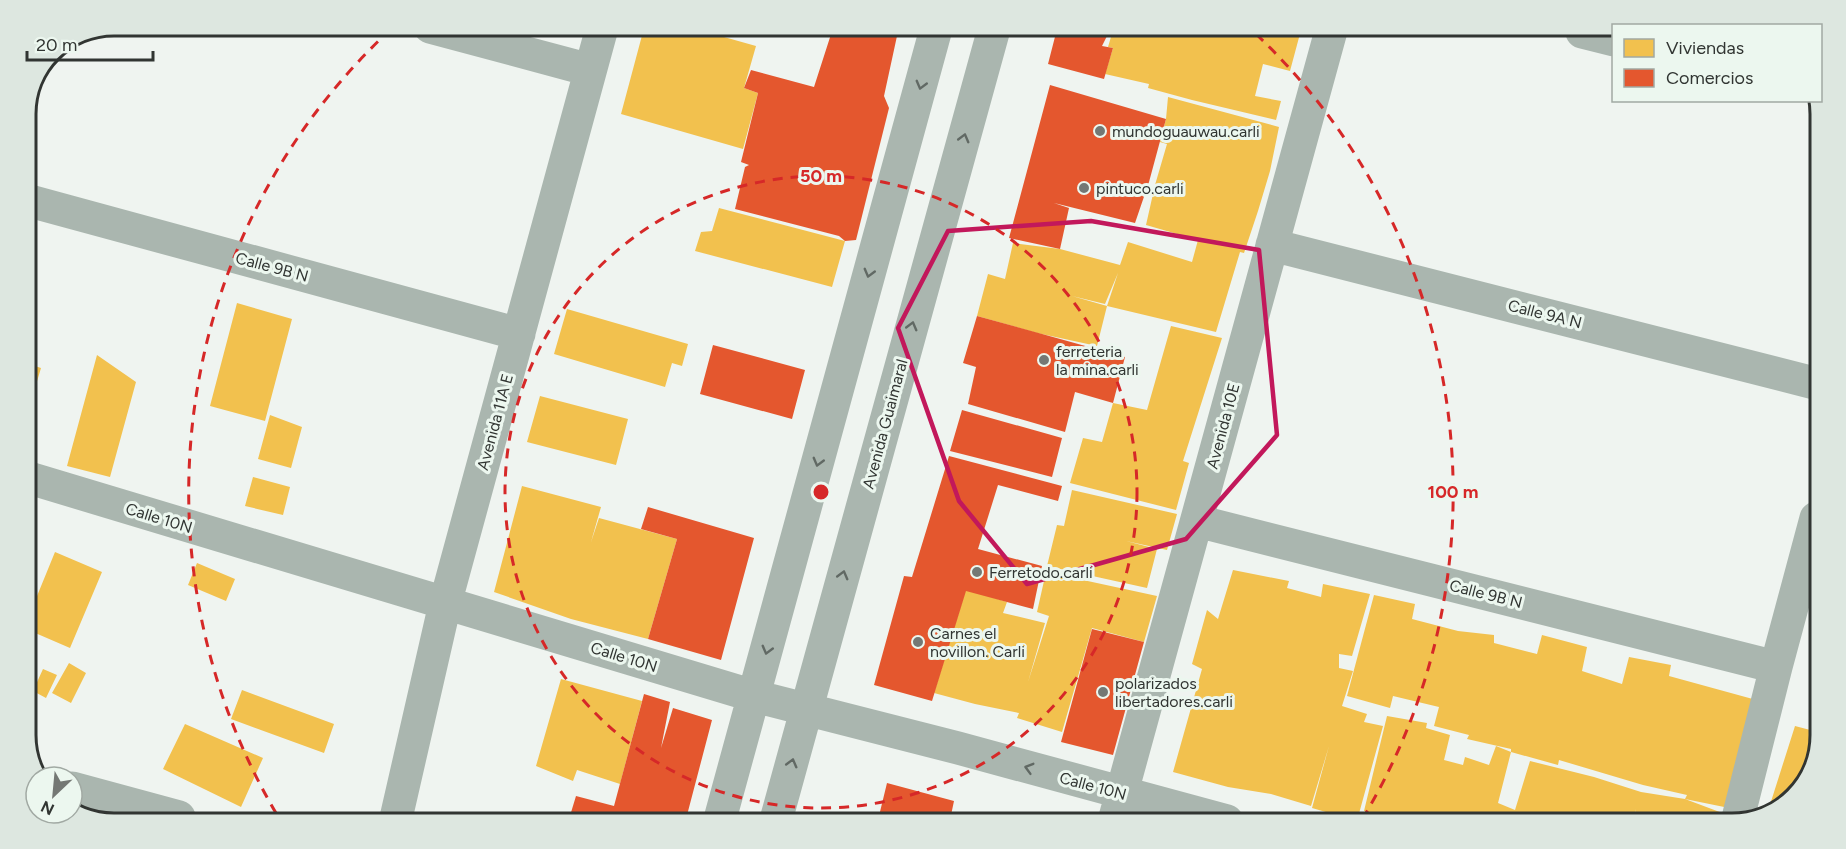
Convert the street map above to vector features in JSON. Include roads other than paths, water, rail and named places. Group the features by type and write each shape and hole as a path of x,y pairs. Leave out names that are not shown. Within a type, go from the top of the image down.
{"street":[{"path":"463,36 590,70"},
{"name":"Avenida 11A E","path":"397,813 445,604 599,36"},
{"path":"722,813 934,36"},
{"name":"Avenida Guaimaral","path":"778,813 992,36"},
{"name":"Avenida 10E","path":"1118,807 1331,36"},
{"name":"Calle 9B N","path":"36,203 519,334"},
{"name":"Calle 9A N","path":"1272,245 1810,382"},
{"name":"Calle 10N","path":"36,480 754,696 958,748 1118,807 1165,813"},
{"name":"Calle 9B N","path":"1197,521 1776,667"},
{"path":"1739,813 1810,540"},
{"path":"84,791 164,813"}],"place":[{"name":"mundoguauwau.carli","path":"1100,131"},
{"name":"pintuco.carli","path":"1084,188"},
{"name":"ferreteria la mina.carli","path":"1044,360"},
{"name":"Ferretodo.carli","path":"977,572"},
{"name":"Carnes el novillon. Carli","path":"918,642"},
{"name":"polarizados libertadores.carli","path":"1103,692"}]}
